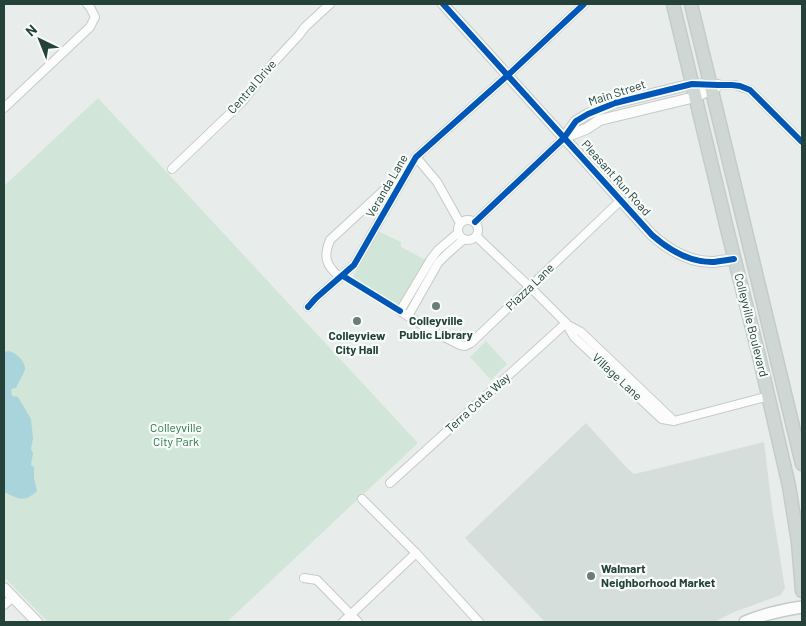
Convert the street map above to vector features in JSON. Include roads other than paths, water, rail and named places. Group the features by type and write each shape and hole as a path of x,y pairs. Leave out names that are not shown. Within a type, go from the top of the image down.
{"main road":[{"name":"Colleyville Boulevard","path":"673,4 769,396 774,426 789,486 798,542 802,591"},
{"name":"Colleyville Boulevard","path":"691,4 713,87 802,464"},
{"path":"745,622 773,613 802,607"}],"street":[{"path":"4,108 90,27 95,17 87,4"},
{"name":"Central Drive","path":"172,169 242,102 305,27 330,4"},
{"name":"Pleasant Run Road","path":"443,4 665,246 678,254 701,261 714,262 734,259"},
{"name":"Veranda Lane","path":"308,308 316,298 354,265 416,157 584,4"},
{"name":"Main Street","path":"475,222 564,138 576,121 588,114 615,102 692,84 713,87"},
{"path":"713,87 732,84 750,90 802,142"},
{"name":"Main Street","path":"564,138 600,120 695,97 713,87"},
{"path":"340,277 333,272 325,256 330,240 416,157 437,182 460,223 458,230 461,236"},
{"name":"Piazza Lane","path":"408,316 430,330 460,345 471,344 621,200"},
{"path":"460,223 466,220 475,222 478,229 476,236 472,239 461,236 438,250 400,311 408,316 438,263 461,236"},
{"name":"Village Lane","path":"476,236 566,324 574,337 662,418 674,421 769,396"},
{"name":"Terra Cotta Way","path":"390,483 566,324"},
{"path":"362,499 416,553 479,622"},
{"path":"343,622 416,553"},
{"path":"304,578 317,580 358,622"},
{"path":"4,588 37,622"},
{"path":"4,605 13,597"}],"water":[{"path":"9,351 20,357 25,369 16,388 11,390 12,396 18,397 31,419 33,438 31,465 34,467 37,491 21,499 4,492 4,352"}],"place":[{"name":"Colleyville Public Library","path":"436,306"},
{"name":"Colleyview City Hall","path":"357,321"},
{"name":"Walmart Neighborhood Market","path":"591,576"}],"park label":[{"name":"Colleyville City Park","path":"176,435"}]}
